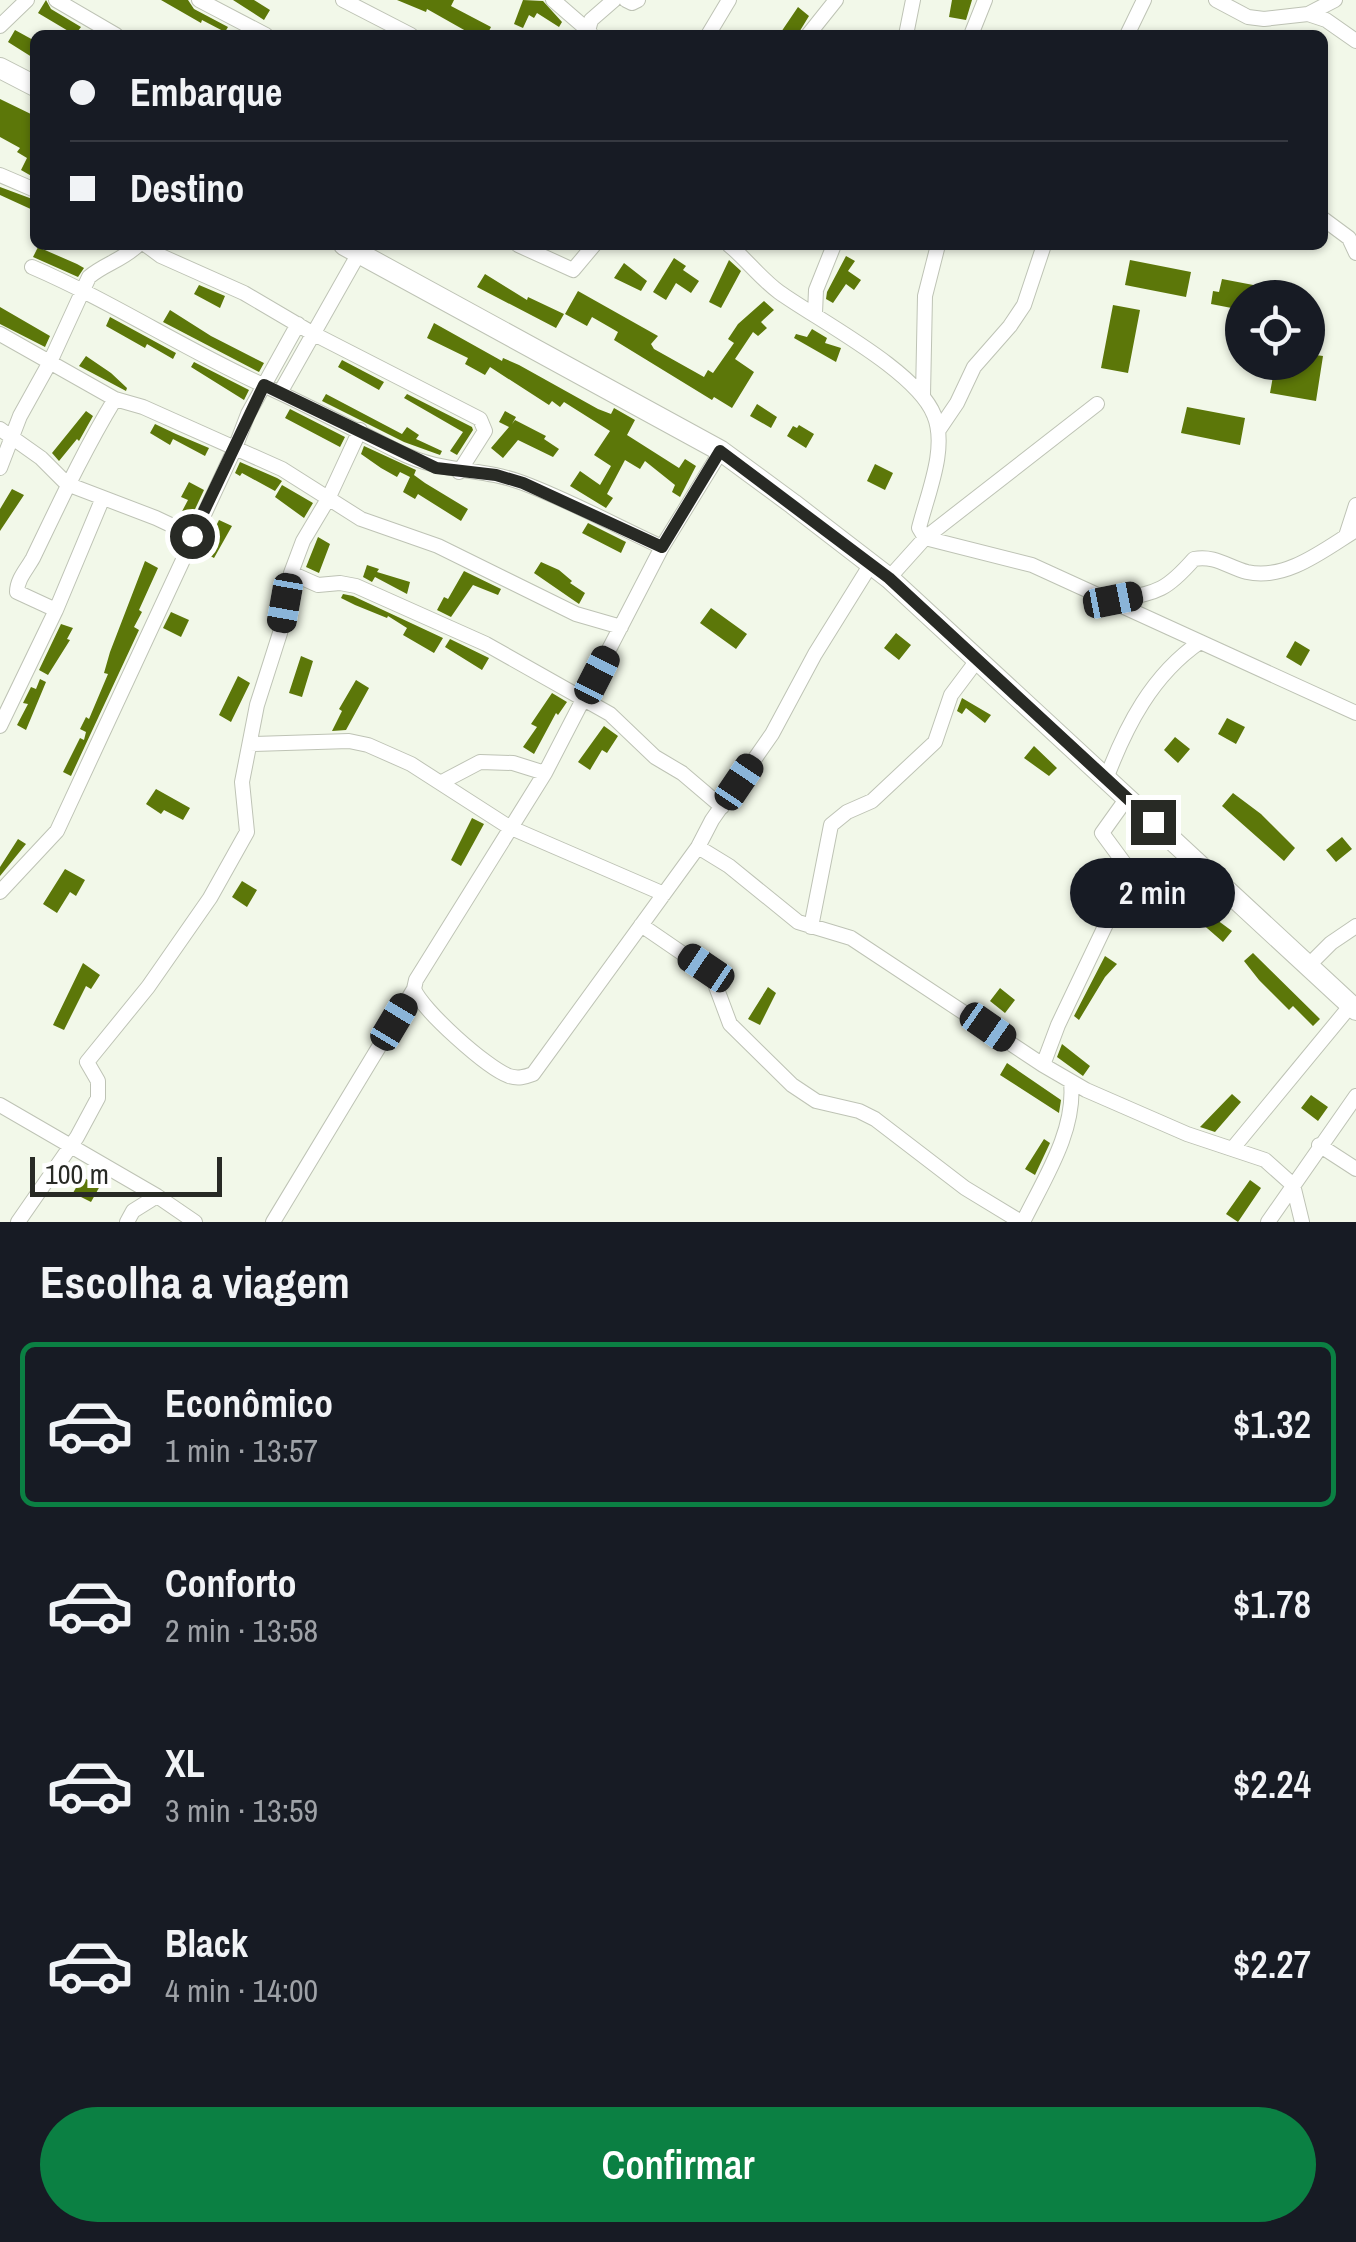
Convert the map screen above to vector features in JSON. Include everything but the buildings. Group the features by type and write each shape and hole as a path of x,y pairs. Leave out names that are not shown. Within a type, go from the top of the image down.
{"main road":[{"path":"0,68 30,83"},
{"path":"356,250 720,451 871,564 1353,1007"}],"street":[{"path":"0,26 27,0"},
{"path":"56,0 107,30"},
{"path":"199,0 256,30"},
{"path":"344,0 401,30"},
{"path":"553,0 585,30"},
{"path":"589,30 591,20 614,0"},
{"path":"626,0 638,0"},
{"path":"711,30 729,0"},
{"path":"812,30 836,0"},
{"path":"907,30 913,0"},
{"path":"973,30 985,0"},
{"path":"1129,30 1144,0"},
{"path":"1216,0 1248,17 1264,19 1308,14 1335,0"},
{"path":"1308,14 1326,20 1356,41"},
{"path":"0,175 30,188"},
{"path":"1328,222 1349,238 1356,253"},
{"path":"0,468 6,432 50,362 83,289 98,269 124,259 133,250"},
{"path":"153,250 244,293 480,419 486,431 459,472"},
{"path":"281,391 351,250"},
{"path":"529,250 572,270 590,250"},
{"path":"734,250 762,279 816,313 923,396 938,431 938,447 919,528 925,538 1032,565 1354,710"},
{"path":"816,313 816,290 832,250"},
{"path":"923,396 925,296 937,250"},
{"path":"938,431 974,367 1024,304 1042,250"},
{"path":"32,266 436,468 496,475 523,483 662,547"},
{"path":"0,892 57,830 244,422 298,324"},
{"path":"0,334 115,399 291,474 360,520 438,546 576,614 621,626"},
{"path":"56,610 16,589 67,484 115,399"},
{"path":"889,578 925,538 1097,404"},
{"path":"18,1222 77,1138 98,1098 98,1081 87,1062 148,987 210,898 247,832 242,800 250,744 262,682 280,633 291,572 302,541 328,499 360,430"},
{"path":"6,432 67,484 192,536"},
{"path":"273,1222 416,980 545,773 662,547 720,451"},
{"path":"0,726 56,610 102,500"},
{"path":"1113,600 1160,591 1194,560 1216,559 1249,572 1268,572 1324,552 1351,533 1356,505"},
{"path":"414,989 422,1004 487,1062 508,1076 533,1074 698,847 772,734 815,654 871,564"},
{"path":"291,572 318,585 340,582 356,586 486,644 610,714 655,757 682,773 722,807"},
{"path":"1106,779 1119,744 1141,704 1176,659 1200,642"},
{"path":"810,927 831,825 846,812 872,800 935,742 951,695 978,659"},
{"path":"250,744 349,741 368,745 412,764 509,827 664,894"},
{"path":"442,782 480,762 513,764 545,773"},
{"path":"1043,1065 1058,1024 1128,878 1127,867 1102,833 1127,798"},
{"path":"698,847 729,866 798,922 851,938 1071,1082 1159,1123 1265,1160 1292,1185 1302,1222"},
{"path":"641,924 711,973 730,1024 792,1086 816,1101 875,1119 965,1188 1022,1222 1061,1144 1072,1106 1071,1082"},
{"path":"1309,965 1356,926"},
{"path":"1233,1148 1353,1007"},
{"path":"1268,1222 1356,1096"},
{"path":"0,1105 195,1222"},
{"path":"1319,1145 1356,1169"},
{"path":"127,1222 133,1211 157,1196"}],"route":[{"path":"192,536 264,385 436,468 496,475 523,483 662,547 720,451 889,578 1153,822"}]}
